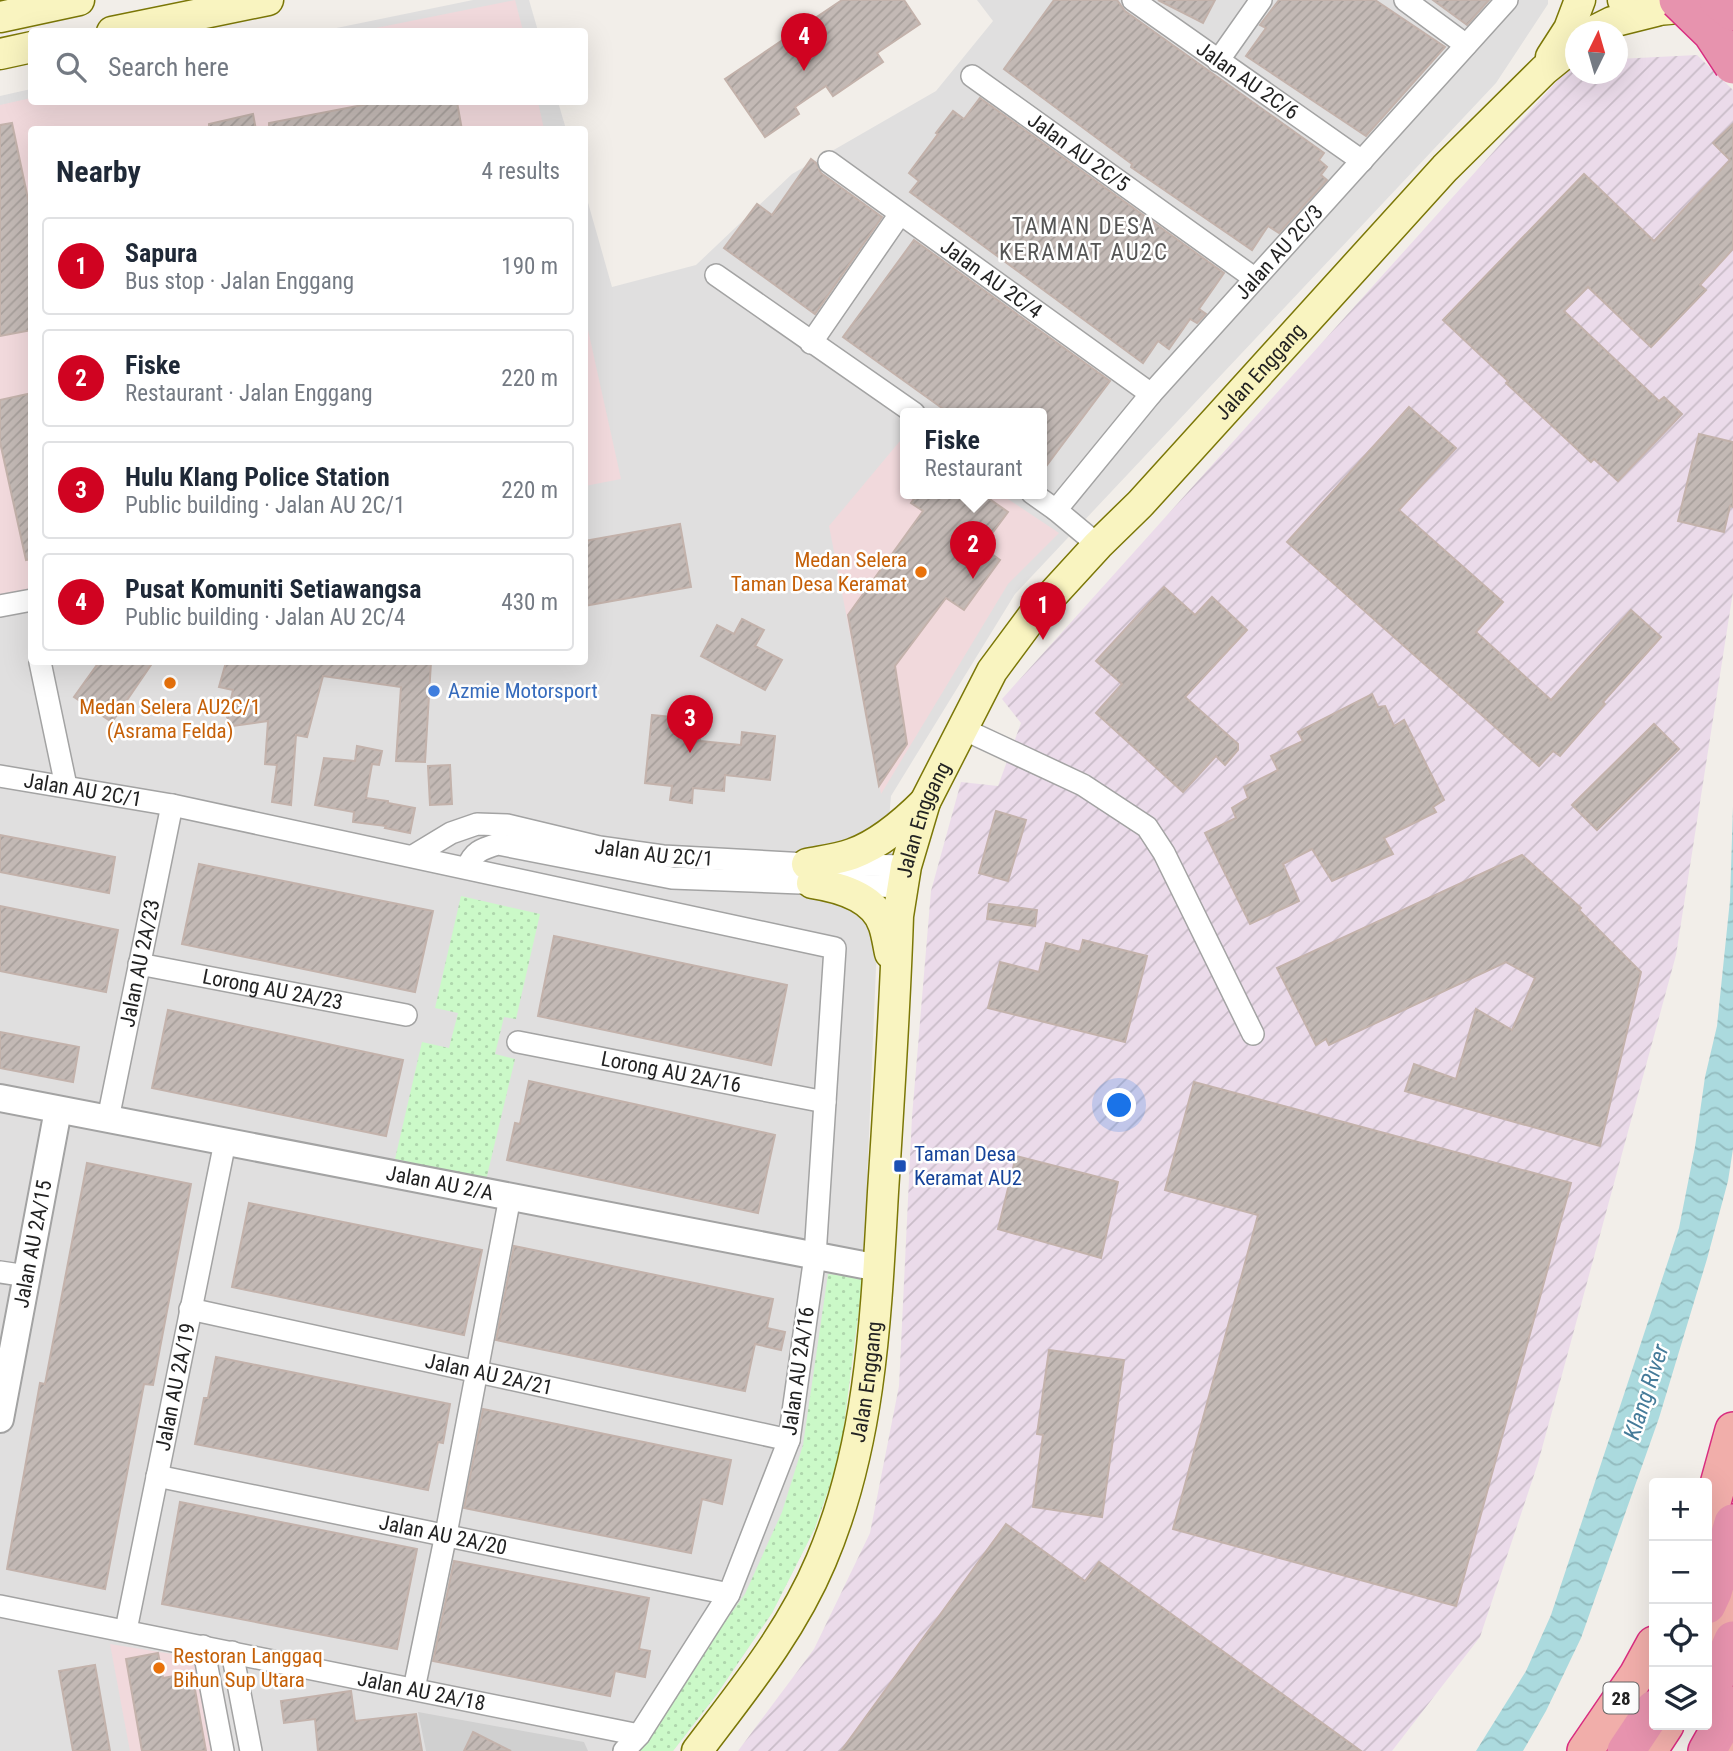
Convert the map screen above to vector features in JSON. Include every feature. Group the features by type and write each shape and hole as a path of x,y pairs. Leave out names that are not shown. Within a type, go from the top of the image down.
{"highway":[{"path":"1704,14 1733,65"},
{"path":"1712,1506 1733,1430"},
{"path":"1707,1604 1733,1522"},
{"path":"1712,1639 1733,1591"},
{"path":"1712,1687 1733,1640"},
{"name":"28","path":"1585,1751 1649,1653"},
{"path":"1707,1751 1733,1705"},
{"path":"1626,1751 1649,1716"},
{"name":"28","path":"1649,1751 1663,1730"},
{"path":"1680,1751 1691,1730"}],"main road":[{"path":"0,17 79,0"},
{"path":"132,28 268,0"},
{"name":"Jalan Enggang","path":"1544,69 1569,29 1580,0"},
{"path":"1623,0 1633,6 1704,14"},
{"path":"1624,21 1704,14"},
{"path":"0,54 28,48"},
{"name":"Jalan Enggang","path":"697,1751 769,1656 800,1607 841,1510 856,1453 873,1343 879,1268 898,916 904,876 925,802 961,728 992,671 1024,628 1098,545 1140,504 1445,168 1544,69 1565,53"},
{"path":"810,873 852,854 904,823 925,802"},
{"path":"810,873 854,895 872,908 884,923 896,981"}],"street":[{"name":"Jalan AU 2C/6","path":"1133,0 1362,161"},
{"path":"1217,61 1261,0"},
{"path":"1405,0 1466,45"},
{"name":"Jalan AU 2C/3","path":"1056,510 1152,394 1254,278 1507,0"},
{"name":"Jalan AU 2C/5","path":"972,76 1254,278"},
{"name":"Jalan AU 2C/4","path":"829,162 1152,394"},
{"path":"811,343 900,214"},
{"path":"716,275 907,408"},
{"path":"1040,499 1098,545"},
{"path":"0,606 28,606"},
{"path":"41,665 66,786"},
{"path":"961,728 1083,785 1147,827 1164,853 1253,1034"},
{"name":"Jalan AU 2C/1","path":"0,776 172,805 835,948"},
{"name":"Jalan AU 2A/23","path":"108,1119 172,805"},
{"name":"Jalan AU 2C/1","path":"413,856 451,833 477,824 508,825 599,847 810,873"},
{"name":"Jalan AU 2C/1","path":"467,868 472,855 483,848 498,844 672,878 810,873 904,876"},
{"name":"Jalan AU 2A/16","path":"624,1751 639,1735 729,1594 789,1440 815,1256 835,948"},
{"name":"Lorong AU 2A/23","path":"139,964 406,1015"},
{"name":"Lorong AU 2A/16","path":"518,1042 825,1102"},
{"name":"Jalan AU 2/A","path":"0,1098 879,1268"},
{"name":"Jalan AU 2A/15","path":"0,1419 58,1110"},
{"name":"Jalan AU 2A/19","path":"126,1630 225,1142"},
{"path":"414,1689 510,1197"},
{"path":"0,1272 27,1276"},
{"name":"Jalan AU 2A/21","path":"190,1309 789,1440"},
{"name":"Jalan AU 2A/20","path":"157,1476 729,1594"},
{"name":"Jalan AU 2A/18","path":"0,1606 639,1735"},
{"path":"203,1646 223,1751"},
{"path":"232,1652 251,1751"}],"shaded area":[{"path":"473,0 529,0 537,28 336,28"},
{"path":"515,0 522,28 376,28"},
{"path":"977,0 1548,0 1548,4 1496,83 1015,594 891,796 876,967 863,1278 815,1528 772,1613 717,1694 673,1751 0,1751 0,96 28,90 28,105 559,105 565,126 28,126 28,665 588,665 588,203 612,287 696,265 792,174 936,91 993,21"},
{"path":"1697,55 1733,90 1733,592 1676,955 1538,1463 1480,1637 1392,1751 738,1751 814,1649 870,1533 899,1386 912,1117 931,891 961,782 998,786 1021,723 1002,699 1565,72 1565,84 1628,84 1628,58"},
{"path":"28,99 28,105 539,105 543,126 28,126 28,591 0,596 0,105"},
{"path":"588,330 621,479 588,485"},
{"path":"900,441 900,499 1008,499 1059,533 1008,584 881,794 829,526"},
{"path":"110,1644 197,1658 215,1751 130,1751"},
{"path":"418,1712 584,1742 588,1751 426,1751"}],"green space":[{"path":"461,896 540,914 516,1019 504,1017 495,1054 515,1059 486,1180 395,1159 422,1042 449,1048 458,1013 435,1008"},
{"path":"828,1274 863,1278 840,1456 815,1528 772,1613 717,1694 673,1751 632,1751 745,1594 782,1512 803,1445"}],"water":[{"name":"Klang River","path":"1733,806 1733,1149 1728,1181 1707,1259 1659,1418 1581,1638 1546,1711 1523,1751 1476,1751 1526,1671 1551,1615 1679,1228 1705,1077 1717,1026 1730,900"}],"building":[{"path":"842,0 904,0 920,24 877,53 883,62 833,96 826,86 795,107 799,114 765,137 725,79"},
{"path":"1054,0 1117,0 1125,11 1324,153 1319,160 1327,167 1321,175 1327,180 1279,233 1268,226 1252,250 1131,167 1132,164 1004,69"},
{"path":"1158,0 1215,0 1203,23"},
{"path":"1279,0 1375,0 1445,47 1366,136 1246,56 1266,28 1260,25"},
{"path":"1433,0 1489,0 1467,25"},
{"path":"980,98 1224,273 1199,309 1206,314 1197,323 1190,319 1169,349 1158,341 1143,363 910,192 919,181 909,173 938,134 936,133 953,111 964,119"},
{"path":"362,105 458,105 461,126 269,126 269,123"},
{"path":"253,114 255,126 209,126"},
{"path":"12,123 28,199 28,331 0,336 0,125"},
{"path":"1733,124 1733,249 1700,285 1706,290 1651,347 1588,287 1564,311 1659,401 1664,397 1682,414 1618,481 1594,459 1591,462 1443,320 1584,174 1654,241 1730,160 1713,143"},
{"path":"811,159 821,173 882,217 815,314 724,248 757,204 772,215"},
{"path":"914,240 1110,381 1047,465 1047,408 942,408 843,337"},
{"path":"28,394 28,560 0,442 0,400"},
{"path":"1409,407 1456,448 1399,510 1503,602 1476,632 1551,700 1631,610 1661,637 1603,702 1605,704 1560,756 1553,751 1539,766 1287,542"},
{"path":"1699,434 1733,442 1733,507 1730,506 1724,532 1678,521"},
{"name":"Medan Selera Taman Desa Keramat","path":"914,499 990,499 1008,512 982,547 1000,560 964,610 946,598 895,666 907,744 879,786 848,615 923,511 911,503"},
{"path":"680,524 691,587 588,605 588,540"},
{"path":"1164,587 1195,615 1212,597 1247,630 1185,697 1238,744 1238,750 1225,765 1216,756 1183,792 1096,713 1122,684 1096,661"},
{"path":"742,619 764,630 755,646 782,660 765,690 701,656 717,625 734,634"},
{"path":"97,665 151,665 112,722 74,697"},
{"path":"225,665 431,665 425,762 396,761 401,687 323,676 307,737 296,735 291,805 272,802 277,765 265,764 268,721 233,726 227,717 233,690 219,687"},
{"path":"1372,694 1378,707 1385,706 1394,726 1404,720 1444,800 1433,807 1436,812 1384,838 1393,854 1332,881 1312,849 1283,864 1299,901 1250,924 1205,833 1236,818 1232,808 1248,798 1244,787 1278,770 1271,756 1303,741 1298,732"},
{"path":"652,715 702,720 700,741 741,745 742,732 775,736 770,780 725,775 724,791 693,788 692,803 670,800 672,786 645,783"},
{"path":"1654,724 1679,749 1597,830 1572,805"},
{"path":"357,746 382,751 379,765 372,764 366,798 415,808 410,833 385,828 386,826 353,822 354,812 315,805 324,758 355,761"},
{"path":"450,765 452,804 430,805 428,766"},
{"path":"996,811 1026,820 1008,881 979,873"},
{"path":"0,835 115,857 109,893 0,872"},
{"path":"1522,855 1581,908 1579,910 1641,972 1600,1146 1405,1091 1414,1064 1456,1079 1476,1009 1512,1030 1535,978 1506,962 1329,1045 1326,1039 1316,1045 1277,968"},
{"path":"199,864 433,911 415,992 182,944"},
{"path":"989,904 1037,910 1035,926 987,919"},
{"path":"0,906 118,930 106,992 0,971"},
{"path":"554,936 787,985 771,1065 538,1016"},
{"path":"1083,940 1147,956 1125,1042 988,1008 1000,962 1039,972 1046,943 1080,952"},
{"path":"168,1010 403,1060 386,1136 152,1088"},
{"path":"0,1032 79,1047 73,1082 0,1068"},
{"path":"529,1081 775,1135 758,1213 507,1160 515,1123 520,1124"},
{"path":"1194,1082 1571,1183 1456,1606 1173,1529 1258,1215 1165,1190"},
{"path":"1016,1156 1118,1182 1101,1258 998,1229"},
{"path":"87,1163 191,1184 153,1385 144,1384 105,1589 7,1569 40,1383 45,1384"},
{"path":"249,1203 482,1250 464,1335 232,1287"},
{"path":"514,1246 773,1299 767,1328 785,1332 781,1350 755,1344 745,1391 496,1340"},
{"path":"1049,1350 1124,1360 1102,1517 1033,1507 1043,1435 1037,1434"},
{"path":"216,1357 450,1404 443,1443 438,1442 428,1490 195,1444"},
{"path":"483,1409 731,1460 722,1504 702,1499 691,1553 464,1508"},
{"path":"180,1502 417,1549 397,1649 162,1604"},
{"path":"1006,1524 1085,1581 1099,1562 1361,1751 841,1751"},
{"path":"454,1561 649,1598 639,1649 650,1651 645,1677 615,1671 610,1696 433,1661"},
{"path":"158,1653 163,1678 192,1673 206,1751 142,1751 126,1659"},
{"path":"95,1665 110,1751 73,1751 59,1671"},
{"path":"351,1691 355,1721 416,1714 422,1751 318,1751 315,1719 284,1723 281,1701"},
{"path":"473,1732 511,1751 464,1751"}],"place":[{"name":"Pusat Komuniti Setiawangsa","path":"804,71"},
{"name":"Medan Selera Taman Desa Keramat","path":"921,572"},
{"name":"Fiske","path":"973,579"},
{"name":"Sapura","path":"1043,640"},
{"name":"Medan Selera AU2C/1 (Asrama Felda)","path":"170,683"},
{"name":"Azmie Motorsport","path":"434,691"},
{"name":"Hulu Klang Police Station","path":"690,753"},
{"name":"Taman Desa Keramat AU2","path":"900,1166"},
{"name":"Restoran Langgaq Bihun Sup Utara","path":"159,1668"}],"district":[{"name":"TAMAN DESA KERAMAT AU2C","path":"1084,239"}]}
